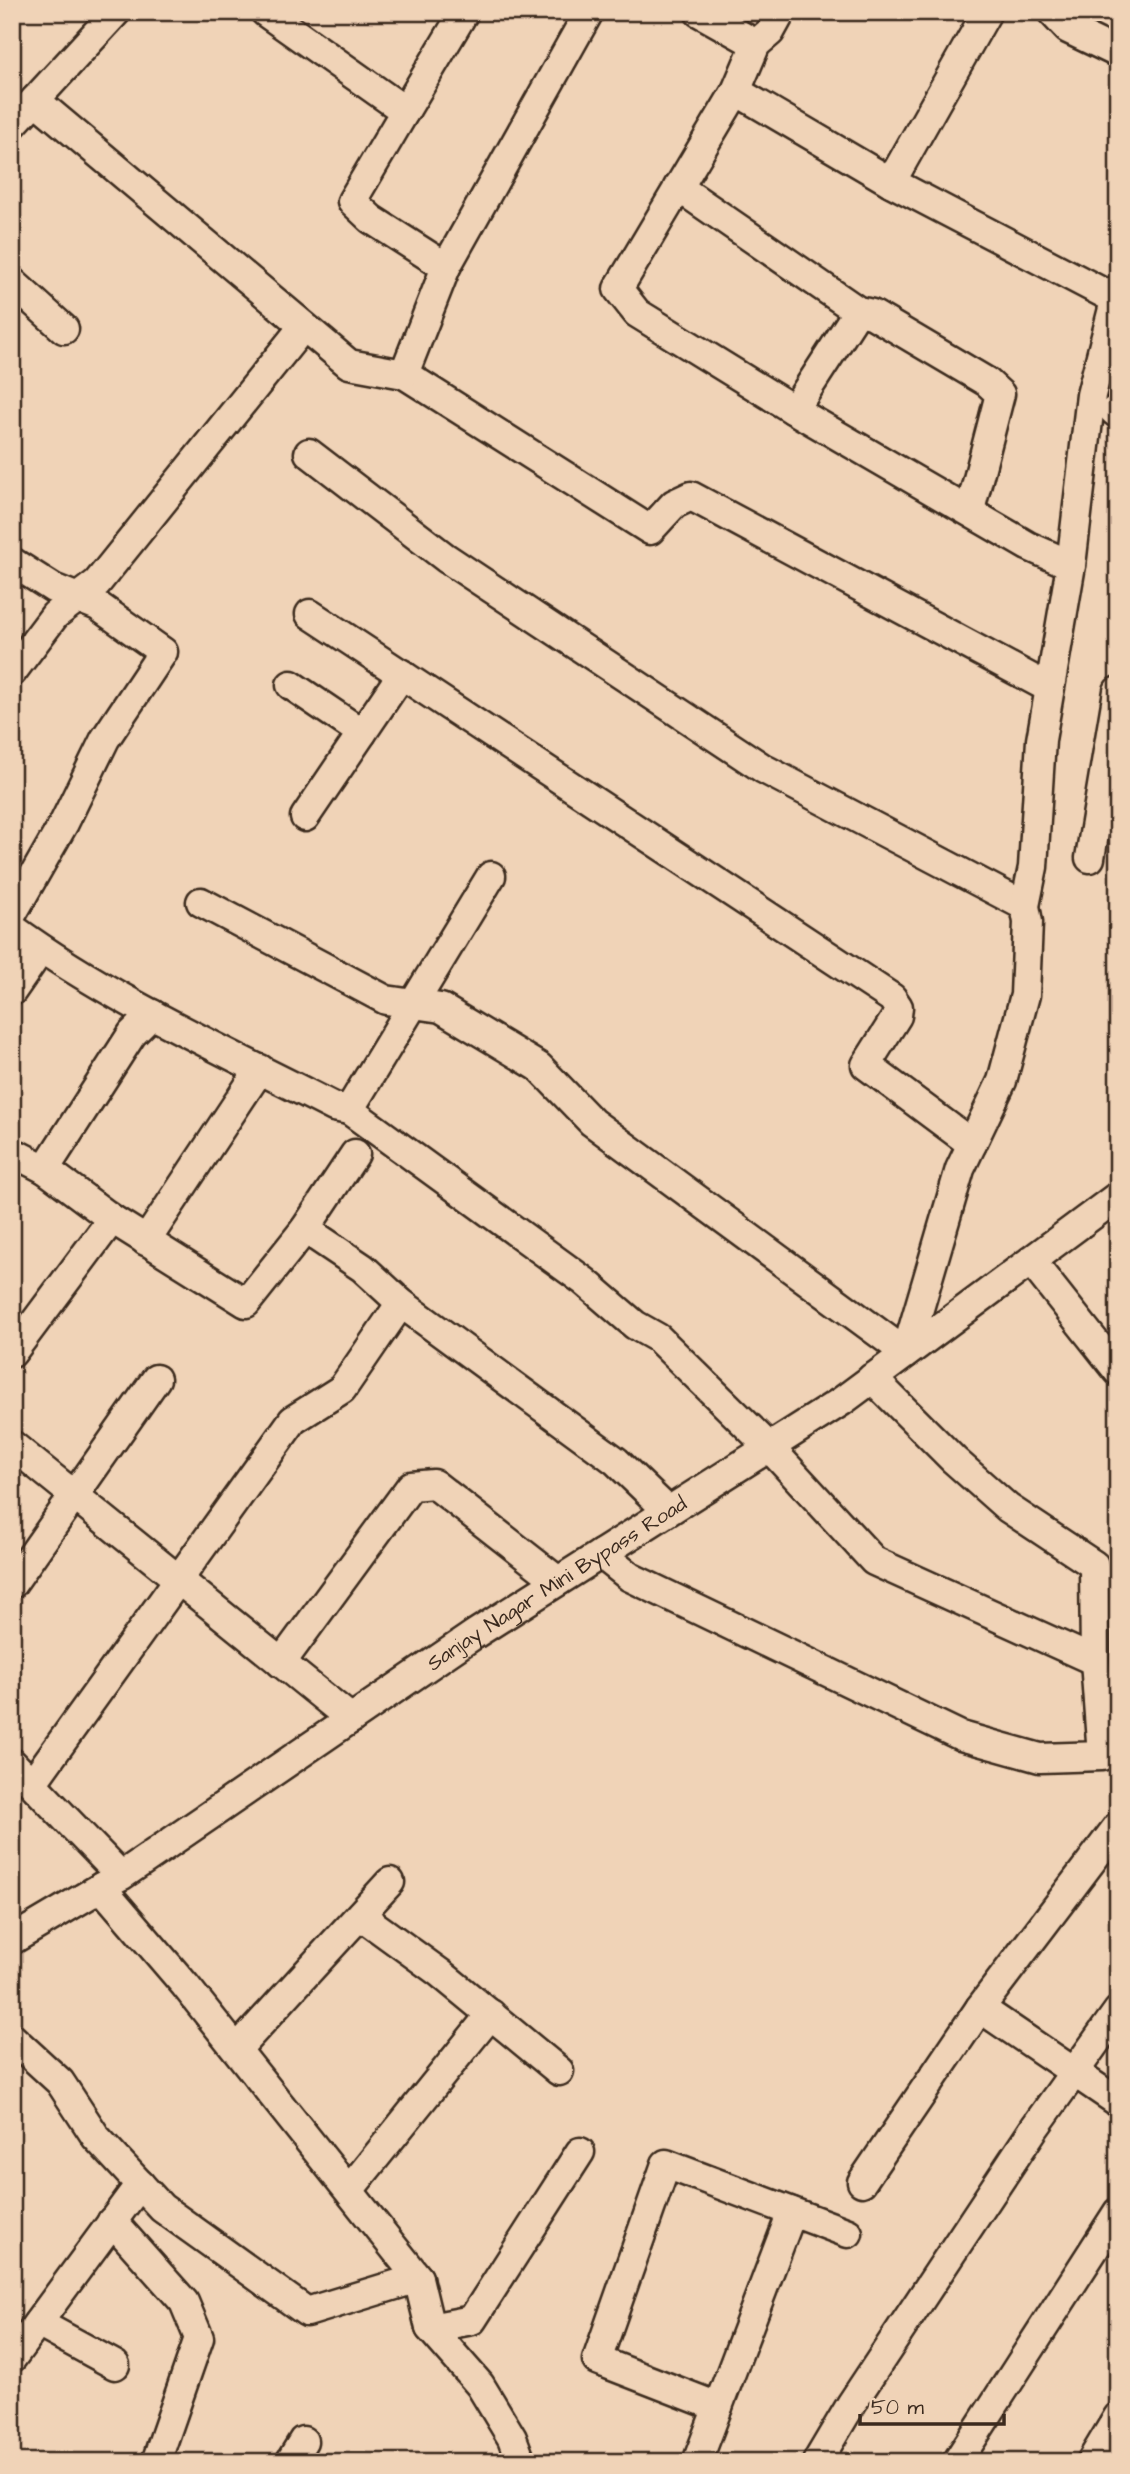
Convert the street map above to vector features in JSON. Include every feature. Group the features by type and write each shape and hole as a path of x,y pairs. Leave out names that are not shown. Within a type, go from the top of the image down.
{"street":[{"path":"12,125 116,12"},
{"path":"265,12 405,111"},
{"path":"446,267 371,219 352,201 464,12"},
{"path":"404,374 446,267 589,12"},
{"path":"699,12 756,44"},
{"path":"781,12 770,32 756,44 736,91 618,289 637,313 794,410 1028,546 1071,565"},
{"path":"891,182 987,12"},
{"path":"1052,12 1068,29 1118,53"},
{"path":"201,902 386,1000 442,1008 539,1067 592,1122 906,1353 960,1169 1002,1081 1026,995 1028,922 1025,906 1033,867 1041,740 1071,565 1091,395 1116,294 891,182 736,91"},
{"path":"35,100 349,364 404,374 650,530 674,504 691,496 1049,688"},
{"path":"678,187 858,311 872,314 987,382 1000,394 970,510"},
{"path":"12,282 64,329"},
{"path":"794,410 858,311"},
{"path":"12,672 55,615 97,583 303,327"},
{"path":"309,453 446,558 764,769 1025,906"},
{"path":"12,562 77,600 98,606 163,652 105,738 64,823 12,914"},
{"path":"310,614 892,998 898,1007 897,1016 866,1065 972,1144"},
{"path":"305,817 402,674"},
{"path":"291,685 362,733"},
{"path":"1090,858 1111,764 1118,691"},
{"path":"349,1110 491,876"},
{"path":"12,928 41,949 152,1014 334,1107 349,1110 583,1281 635,1325 658,1338 769,1447 874,1561 1095,1661"},
{"path":"12,991 41,949"},
{"path":"45,1169 132,1034 152,1014"},
{"path":"146,1241 260,1069"},
{"path":"12,1152 45,1169 112,1219 246,1303 305,1229 355,1154"},
{"name":"Sanjay Nagar Mini Bypass Road","path":"12,1940 111,1882 558,1581 872,1378 1118,1196"},
{"path":"12,1353 112,1219"},
{"path":"305,1229 363,1268 401,1303 616,1461 668,1511"},
{"path":"1031,1261 1118,1371"},
{"path":"33,1782 293,1420 342,1389 401,1303"},
{"path":"601,1554 630,1577 961,1735 1040,1758 1110,1755 1095,1661 1094,1565 1008,1507 954,1460 872,1378"},
{"path":"12,1584 156,1379"},
{"path":"12,1445 351,1719"},
{"path":"281,1663 411,1486 433,1484 558,1581"},
{"path":"12,1763 33,1782 237,2049 418,2278 430,2328 480,2385 512,2438 521,2462"},
{"path":"862,2182 980,2008 1118,1826"},
{"path":"237,2049 390,1882"},
{"path":"360,1915 440,1973 559,2071"},
{"path":"980,2008 1118,2102"},
{"path":"817,2462 852,2403 1118,2011"},
{"path":"350,2189 491,2014"},
{"path":"12,2038 60,2082 96,2137 162,2208 307,2312 418,2278"},
{"path":"430,2328 472,2320 580,2152"},
{"path":"718,2407 597,2360 666,2164 848,2233"},
{"path":"12,2358 140,2184"},
{"path":"957,2462 1118,2211"},
{"path":"697,2462 792,2212"},
{"path":"113,2221 184,2302 199,2337 156,2462"},
{"path":"38,2322 115,2365"},
{"path":"1091,2462 1118,2417"}]}
